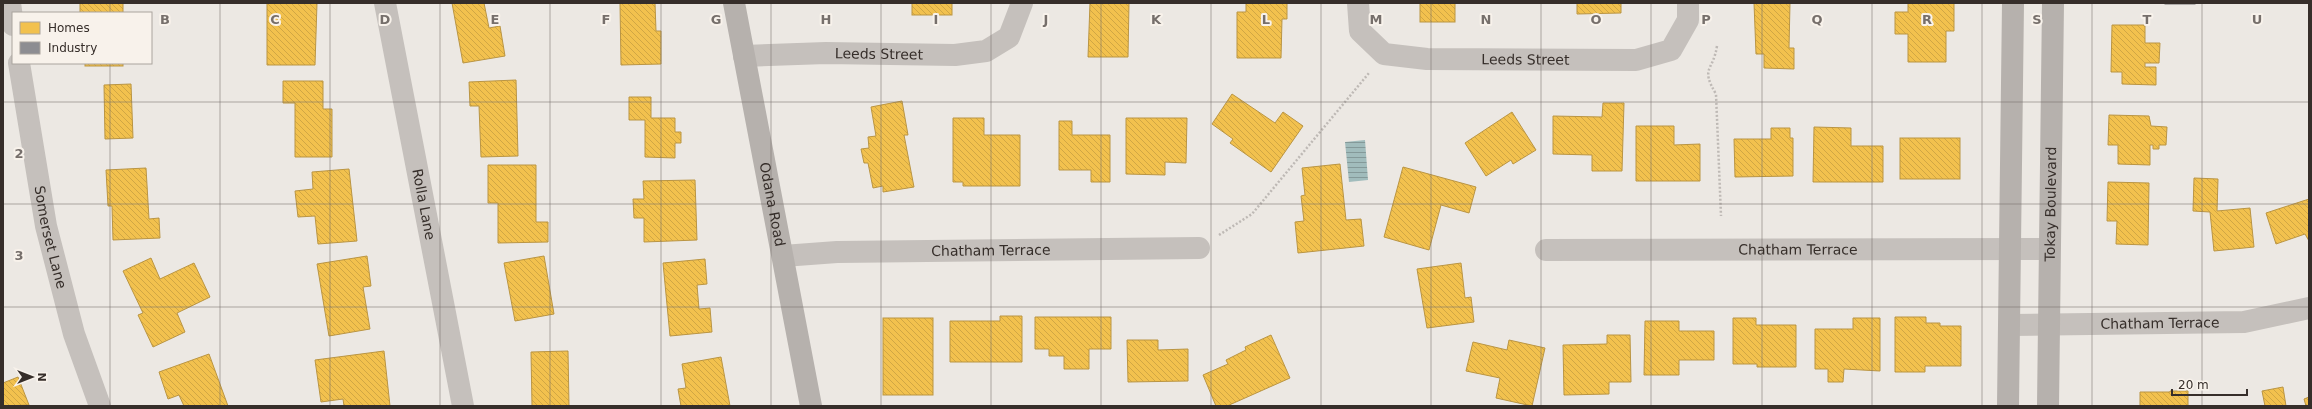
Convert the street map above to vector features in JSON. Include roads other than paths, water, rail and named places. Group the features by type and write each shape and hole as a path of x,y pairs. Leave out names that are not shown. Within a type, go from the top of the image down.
{"street":[{"path":"10,3 12,18"},
{"name":"Rolla Lane","path":"385,3 463,406"},
{"name":"Odana Road","path":"734,3 811,406"},
{"name":"Leeds Street","path":"744,56 826,53 955,55 986,51 1009,37 1022,3"},
{"name":"Leeds Street","path":"1358,3 1360,31 1384,54 1427,59 1636,60 1671,50 1688,12"},
{"path":"2008,406 2012,3"},
{"name":"Tokay Boulevard","path":"2048,406 2053,3"},
{"name":"Somerset Lane","path":"19,64 46,226 74,334 100,406"},
{"name":"Chatham Terrace","path":"782,256 836,252 1199,248"},
{"name":"Chatham Terrace","path":"1546,250 2049,249"},
{"name":"Chatham Terrace","path":"2010,325 2244,322 2309,308"}],"water":[{"path":"1365,140 1368,180 1349,182 1345,142"}]}
